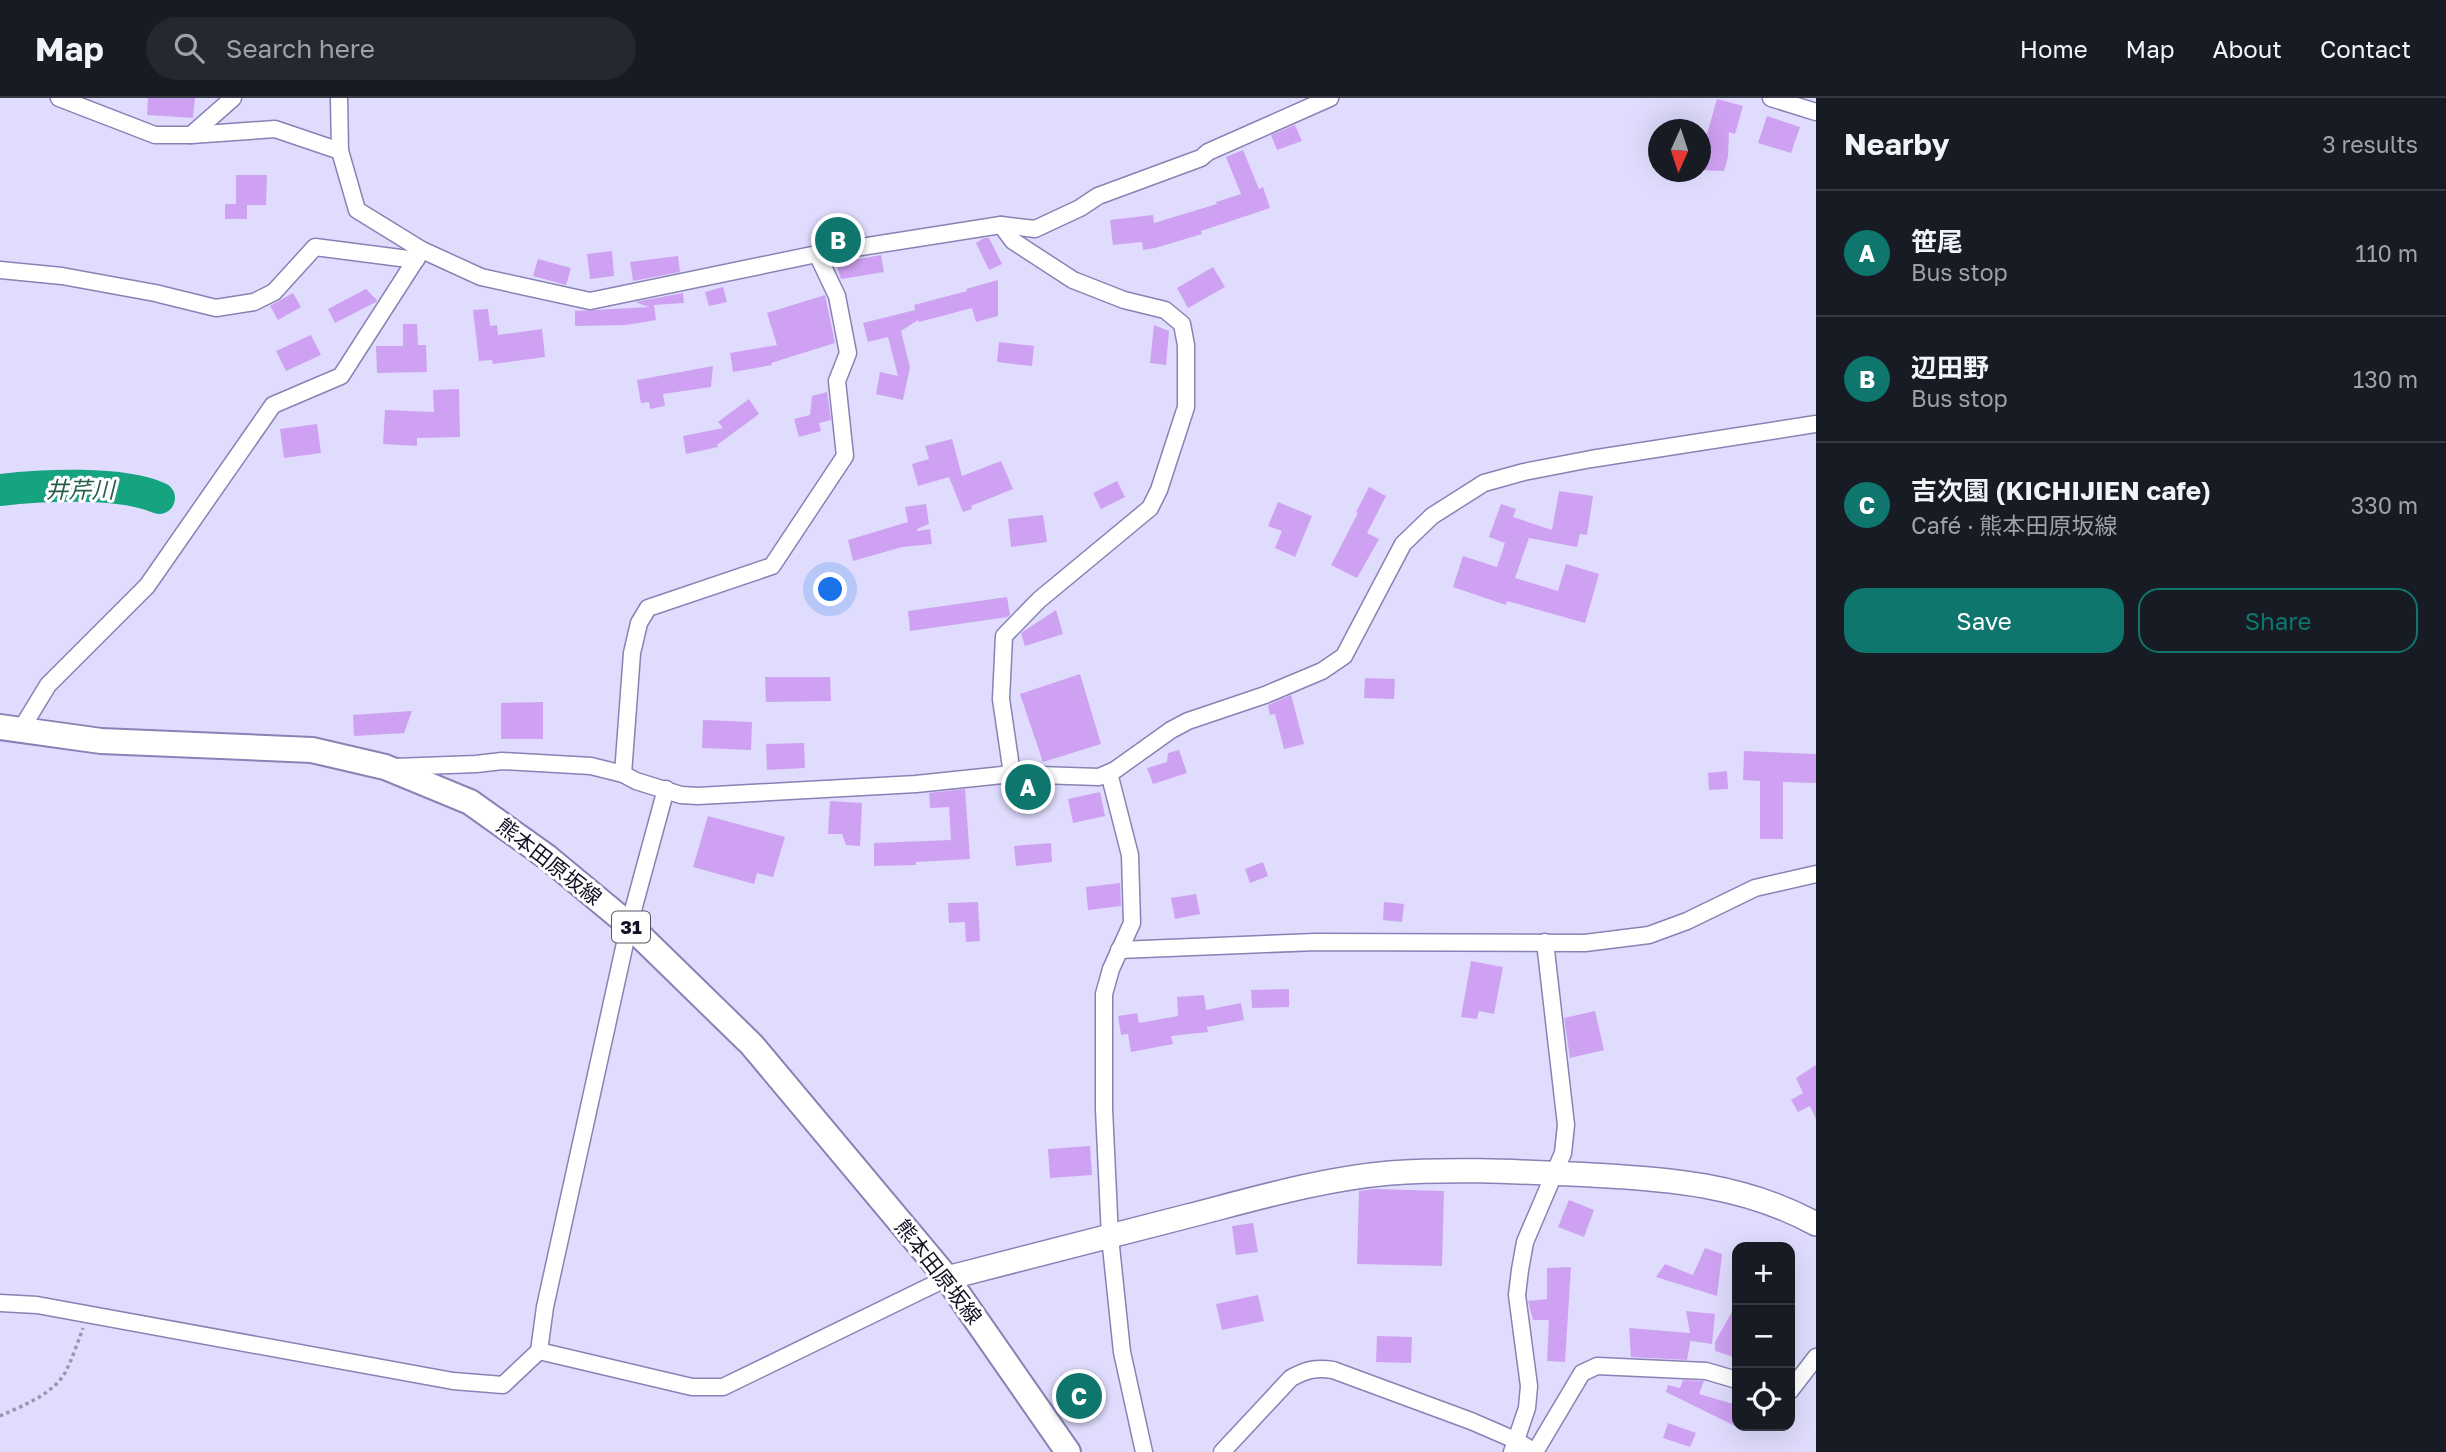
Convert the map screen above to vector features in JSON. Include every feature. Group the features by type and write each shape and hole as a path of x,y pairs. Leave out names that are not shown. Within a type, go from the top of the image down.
{"main road":[{"name":"熊本田原坂線","path":"10,729 101,741 312,750 385,767 470,802 547,857 629,925 752,1045 947,1278 1068,1452"}],"street":[{"path":"59,98 155,135 275,129 341,151"},
{"path":"191,135 233,98"},
{"path":"339,98 341,151 357,210 419,255"},
{"path":"0,270 62,276 155,293 216,308 254,302 274,292 315,247 419,255 481,277 590,301 817,254 1001,225 1035,229 1098,197 1201,158 1208,152 1330,98"},
{"path":"1771,98 1816,112"},
{"path":"1001,225 1013,241 1073,280 1124,300 1165,310 1182,324 1186,345 1186,407 1150,508 1040,600 1004,636 1001,699 1012,774"},
{"path":"623,774 632,653 639,622 648,608 772,566 845,456 837,381 848,353 836,296 817,254"},
{"path":"10,729 48,685 148,586 273,405 341,376 419,255"},
{"path":"385,767 502,761 591,766 623,774 636,781 681,795 698,796 916,784 1012,774 1099,778 1171,730 1322,671 1344,656 1403,544 1432,516 1484,483 1591,459 1816,424"},
{"path":"1109,773 1130,855 1132,923 1105,984 1104,994 1104,1109 1110,1237 1122,1352 1143,1452"},
{"path":"0,1303 37,1305 453,1381 503,1385 539,1351 545,1307 629,925 666,789"},
{"path":"1119,950 1316,942 1585,943 1649,935 1687,921 1755,888 1816,874"},
{"path":"1513,1446 1527,1408 1529,1386 1517,1295 1520,1270 1525,1242 1563,1153 1566,1125 1545,942"},
{"path":"539,1351 692,1387 723,1387 947,1278 1278,1193 1389,1173 1556,1173 1663,1179 1711,1186 1791,1210 1816,1224"},
{"path":"1795,1384 1816,1357"},
{"path":"1222,1452 1292,1378 1305,1370 1319,1367 1411,1398 1513,1446 1535,1452 1582,1373 1597,1366 1706,1371 1732,1379"}],"path":[{"path":"0,1416 30,1402 52,1387 66,1372 88,1315"}],"building":[{"path":"148,98 195,98 193,118 147,115"},
{"path":"1717,99 1743,106 1735,134 1729,132 1728,157 1724,171 1711,170 1711,120"},
{"path":"1767,116 1800,127 1791,153 1758,143"},
{"path":"1295,125 1302,141 1277,150 1271,135"},
{"path":"1243,150 1259,189 1263,187 1270,208 1201,231 1202,234 1155,248 1143,250 1142,242 1113,245 1110,220 1153,215 1154,223 1241,194 1226,157"},
{"path":"236,175 267,175 266,205 247,205 247,219 225,219 225,204 236,204"},
{"path":"989,238 1002,264 989,270 976,243"},
{"path":"612,251 614,276 590,279 587,254"},
{"path":"881,255 884,272 841,279 836,263"},
{"path":"678,256 680,272 633,281 630,262"},
{"path":"538,259 571,268 566,285 533,276"},
{"path":"1213,267 1225,287 1188,308 1177,288"},
{"path":"998,280 998,316 976,322 972,308 919,322 918,320 901,331 910,367 903,400 876,394 880,372 898,376 888,337 868,342 863,323 915,310 914,305"},
{"path":"723,287 727,302 709,306 705,292"},
{"path":"366,289 376,302 335,323 328,309"},
{"path":"293,293 301,307 278,320 270,306"},
{"path":"683,293 684,303 654,305 656,320 626,325 575,326 575,311 649,307 635,302"},
{"path":"825,295 835,343 771,363 772,365 733,372 730,353 777,345 767,313"},
{"path":"488,309 490,326 497,325 498,335 542,329 545,357 493,364 492,360 479,361 473,310"},
{"path":"403,324 417,324 418,345 426,345 427,372 377,373 376,346 403,346"},
{"path":"1154,325 1169,331 1166,365 1150,363"},
{"path":"311,335 321,355 286,371 276,351"},
{"path":"999,342 1034,346 1032,366 997,362"},
{"path":"713,366 711,387 663,394 665,406 650,409 649,402 641,403 637,380"},
{"path":"459,389 460,437 417,438 417,446 383,444 385,410 434,412 433,390"},
{"path":"827,392 831,420 819,423 821,431 799,437 794,419 810,415 812,396"},
{"path":"749,399 759,414 717,445 718,447 686,454 683,436 723,428 718,422"},
{"path":"317,424 321,453 284,458 280,429"},
{"path":"952,439 962,476 1001,461 1013,489 971,506 972,509 963,512 949,477 918,486 912,464 929,459 925,446"},
{"path":"1117,481 1125,497 1101,509 1093,493"},
{"path":"1369,487 1386,496 1367,533 1379,539 1357,578 1331,565"},
{"path":"1559,491 1593,496 1587,535 1580,534 1577,547 1529,538 1515,578 1558,591 1566,564 1599,574 1585,623 1507,601 1506,605 1453,587 1463,556 1497,567 1505,543 1489,537 1501,504 1516,509 1513,517 1552,530"},
{"path":"1278,502 1312,516 1295,557 1275,548 1282,531 1268,526"},
{"path":"926,504 929,524 917,531 930,529 932,544 902,547 853,561 848,540 908,522 905,507"},
{"path":"1043,515 1047,542 1011,547 1008,519"},
{"path":"1007,597 1008,617 910,631 908,611"},
{"path":"1056,610 1063,634 1025,646 1021,633"},
{"path":"1080,674 1101,744 1043,762 1020,694"},
{"path":"765,677 830,677 831,701 766,702"},
{"path":"1365,678 1395,679 1394,699 1364,698"},
{"path":"1291,695 1304,744 1284,749 1275,714 1270,715 1268,705"},
{"path":"543,702 543,739 501,739 501,703"},
{"path":"412,711 404,733 354,736 353,715"},
{"path":"703,720 752,722 751,750 702,748"},
{"path":"804,743 805,768 767,770 766,744"},
{"path":"1179,750 1187,773 1153,784 1147,768 1167,762 1168,753"},
{"path":"1744,751 1816,754 1816,783 1783,782 1783,839 1760,839 1760,781 1743,780"},
{"path":"1727,771 1728,789 1709,790 1708,773"},
{"path":"965,789 970,859 874,866 874,843 951,840 949,807 930,808 929,793"},
{"path":"1100,792 1105,816 1073,823 1068,799"},
{"path":"830,801 862,803 860,846 846,845 842,834 828,834"},
{"path":"708,816 785,837 773,877 757,873 754,884 693,867"},
{"path":"1051,843 1052,862 1016,866 1014,846"},
{"path":"1263,862 1268,876 1250,883 1245,869"},
{"path":"1120,883 1121,906 1088,910 1086,887"},
{"path":"1196,894 1200,914 1175,919 1171,898"},
{"path":"978,902 980,941 966,942 965,922 949,923 948,903"},
{"path":"1384,902 1404,904 1402,922 1383,920"},
{"path":"1471,961 1503,967 1494,1014 1479,1011 1477,1019 1461,1017"},
{"path":"1289,989 1289,1007 1252,1008 1251,990"},
{"path":"1204,995 1206,1010 1241,1003 1244,1020 1207,1027 1208,1032 1171,1036 1173,1044 1131,1052 1128,1034 1121,1035 1118,1016 1137,1013 1139,1023 1178,1016 1177,997"},
{"path":"1595,1011 1604,1050 1570,1058 1564,1018"},
{"path":"1816,1065 1816,1119 1810,1106 1798,1112 1791,1100 1803,1093 1796,1078"},
{"path":"1090,1146 1092,1175 1050,1178 1048,1149"},
{"path":"1359,1191 1444,1191 1442,1266 1357,1264"},
{"path":"1569,1200 1594,1210 1584,1237 1558,1227"},
{"path":"1253,1223 1258,1252 1236,1255 1232,1226"},
{"path":"1705,1248 1722,1254 1717,1296 1656,1277 1665,1264 1693,1275"},
{"path":"1571,1267 1565,1362 1547,1361 1549,1320 1533,1320 1528,1301 1547,1299 1547,1268"},
{"path":"1258,1295 1264,1321 1222,1330 1216,1304"},
{"path":"1686,1311 1715,1314 1712,1344 1691,1341 1691,1338 1687,1360 1631,1357 1629,1328 1690,1333"},
{"path":"1732,1312 1732,1356 1715,1351 1715,1342"},
{"path":"1377,1336 1412,1337 1411,1363 1376,1362"},
{"path":"1083,1377 1098,1408 1074,1417 1060,1383"},
{"path":"1683,1380 1704,1381 1699,1394 1732,1404 1732,1425 1666,1392 1668,1385 1680,1388"},
{"path":"1668,1423 1696,1433 1690,1447 1663,1438"}],"waterway":[{"name":"井芹川","path":"0,490 59,486 103,487 159,498"}],"place":[{"name":"辺田野","path":"838,240"},
{"name":"笹尾","path":"1028,787"},
{"name":"吉次園 (KICHIJIEN cafe)","path":"1079,1396"}]}
